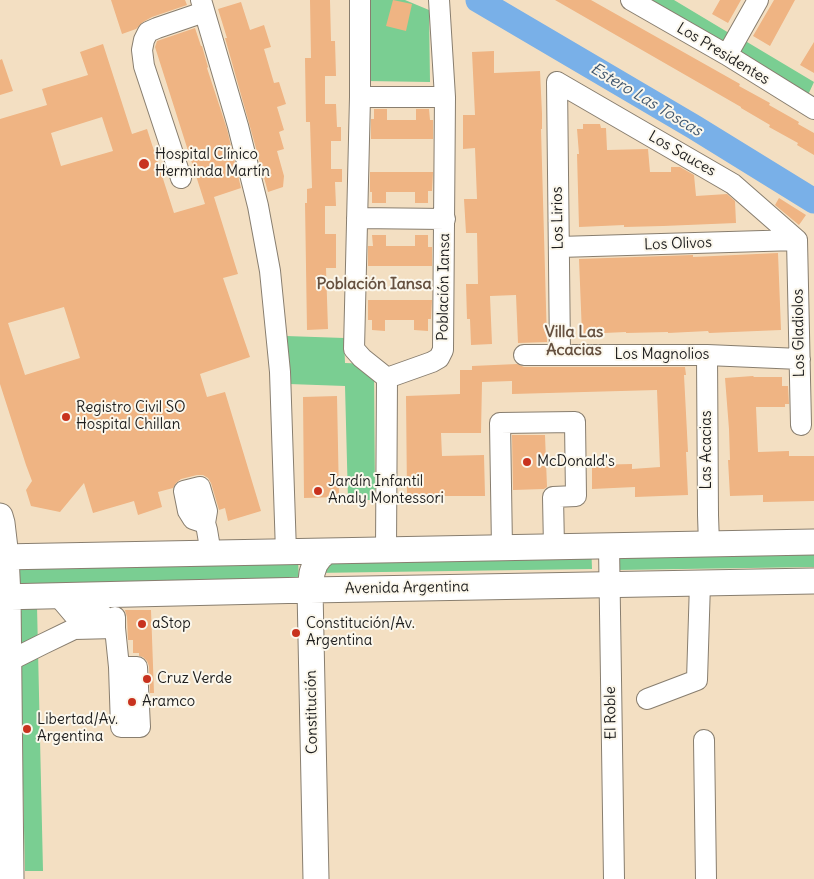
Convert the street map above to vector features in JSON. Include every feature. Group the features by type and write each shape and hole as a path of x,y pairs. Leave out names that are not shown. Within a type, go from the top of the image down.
{"main road":[{"path":"0,516 2,524 12,879"},
{"path":"3,557 814,542"},
{"name":"Constitución","path":"316,879 310,590 315,564 327,551"},
{"path":"211,554 213,592"},
{"path":"56,595 48,583 48,572 68,556"},
{"name":"Avenida Argentina","path":"4,597 814,581"}],"street":[{"path":"360,0 360,97 354,349 387,378 386,550"},
{"name":"Población Iansa","path":"387,378 432,362 439,358 443,350 445,97 439,0"},
{"path":"727,55 758,0"},
{"name":"Los Presidentes","path":"638,2 814,108"},
{"path":"181,178 144,66 142,50 148,32 202,6 238,126 258,206 270,271 280,372 286,552"},
{"name":"Los Sauces","path":"557,82 734,184 797,240"},
{"name":"Los Lirios","path":"557,82 560,354"},
{"path":"360,97 445,97"},
{"name":"Población Iansa","path":"357,218 444,219"},
{"name":"Los Olivos","path":"559,247 797,240"},
{"name":"Los Gladiolos","path":"797,240 801,425"},
{"name":"Los Magnolios","path":"524,355 707,355 800,359"},
{"name":"Las Acacias","path":"707,355 710,544"},
{"path":"502,548 500,423 575,422 576,496 553,497 554,547"},
{"path":"205,523 211,554"},
{"name":"El Roble","path":"609,546 614,879"},
{"path":"647,699 697,680 700,583"},
{"path":"119,667 115,622 140,594"},
{"path":"56,595 74,622"},
{"path":"6,653 43,644 74,622 115,622"},
{"path":"704,740 706,879"}],"green space":[{"path":"368,0 405,0 429,10 430,82 367,81"},
{"path":"652,0 674,0 729,33 722,45 651,2"},
{"path":"742,39 814,82 808,95 736,51"},
{"path":"286,336 344,338 345,363 374,364 375,500 348,500 345,386 289,384"},
{"path":"591,540 592,569 313,573 313,552"},
{"path":"814,541 814,567 616,570 615,542"},
{"path":"298,558 299,584 10,589 10,563"},
{"path":"37,606 43,871 25,871 19,607"}],"building":[{"path":"111,0 185,0 187,5 152,17 136,29 122,34"},
{"path":"310,0 330,0 331,41 335,41 336,76 325,76 325,104 336,104 337,127 341,127 341,141 331,141 331,169 342,169 342,182 335,182 336,206 325,206 325,234 336,234 336,268 326,268 328,329 307,330 305,203 307,203 307,189 312,188 310,122 306,122 305,58 311,58"},
{"path":"393,0 412,4 406,31 386,26"},
{"path":"555,0 591,0 740,84 739,86 770,103 769,105 814,133 814,155 741,107"},
{"path":"720,0 741,0 728,23 712,14"},
{"path":"774,0 795,0 770,46 753,36"},
{"path":"241,2 250,30 264,25 271,47 264,49 274,83 279,82 286,104 277,107 284,130 279,132 284,149 277,151 284,176 283,187 268,192 218,9"},
{"path":"195,28 227,129 241,188 214,197 238,274 223,278 250,357 200,374 207,397 225,392 261,511 228,521 225,508 219,510 211,483 203,475 181,479 173,488 158,492 162,507 138,515 134,501 93,513 84,483 60,512 31,506 26,490 32,481 0,384 0,119 47,105 42,89 88,75 80,52 103,44 132,134 147,129 174,213 205,204 155,47 157,41","holes":["102,117 113,151 61,166 51,133","64,307 80,358 25,375 8,323"]},
{"path":"814,42 814,73 800,65"},
{"path":"494,51 494,73 540,71 547,342 518,343 516,295 490,296 492,344 471,345 470,319 467,319 466,284 478,284 477,233 466,233 464,199 477,199 475,148 463,149 463,115 475,115 472,52"},
{"path":"2,59 13,91 0,95 0,60"},
{"path":"374,109 387,109 387,120 416,120 416,109 429,109 430,120 433,120 433,139 371,139 371,119 374,119"},
{"path":"583,124 600,124 601,128 606,128 607,150 648,149 650,172 671,172 671,167 680,167 694,175 696,196 727,194 735,201 736,223 579,227 577,129 583,129"},
{"path":"370,172 433,172 432,191 428,191 428,203 415,203 415,192 386,192 386,203 372,203"},
{"path":"779,198 806,215 799,225 775,205"},
{"path":"372,235 386,235 386,246 415,246 415,235 428,235 428,247 432,247 432,266 368,266 368,246 373,246"},
{"path":"778,253 781,330 709,333 708,331 582,334 579,259"},
{"path":"368,300 432,300 431,319 428,319 428,331 414,330 414,320 385,320 385,331 372,330 372,320 368,320"},
{"path":"517,364 524,367 685,367 688,495 635,497 635,487 592,489 592,465 632,464 632,469 660,467 657,390 512,394 512,381 482,382 481,433 441,433 442,456 484,455 485,496 407,496 406,396 460,394 460,370 472,370 472,366"},
{"path":"753,376 782,377 782,386 788,386 789,404 785,404 785,407 756,407 758,452 789,451 789,456 814,456 814,501 763,502 763,495 730,496 729,429 725,378"},
{"path":"337,396 339,497 304,498 303,397"},
{"name":"McDonald's","path":"512,435 545,435 547,487 544,489 513,490"},
{"name":"aStop","path":"125,610 151,610 154,693 150,693 149,666 147,661 139,656 139,653 133,653 133,640 128,640"}],"waterway":[{"name":"Estero Las Toscas","path":"478,0 694,127 814,201"}],"place":[{"name":"Hospital Clínico Herminda Martín","path":"144,164"},
{"name":"Registro Civil SO Hospital Chillan","path":"66,417"},
{"name":"McDonald's","path":"527,462"},
{"name":"Jardín Infantil Analy Montessori","path":"318,491"},
{"name":"aStop","path":"142,624"},
{"name":"Constitución/Av. Argentina","path":"296,633"},
{"name":"Cruz Verde","path":"147,679"},
{"name":"Aramco","path":"132,702"},
{"name":"Libertad/Av. Argentina","path":"27,729"}],"district":[{"name":"Población Iansa","path":"374,284"},
{"name":"Villa Las Acacias","path":"574,341"}]}
